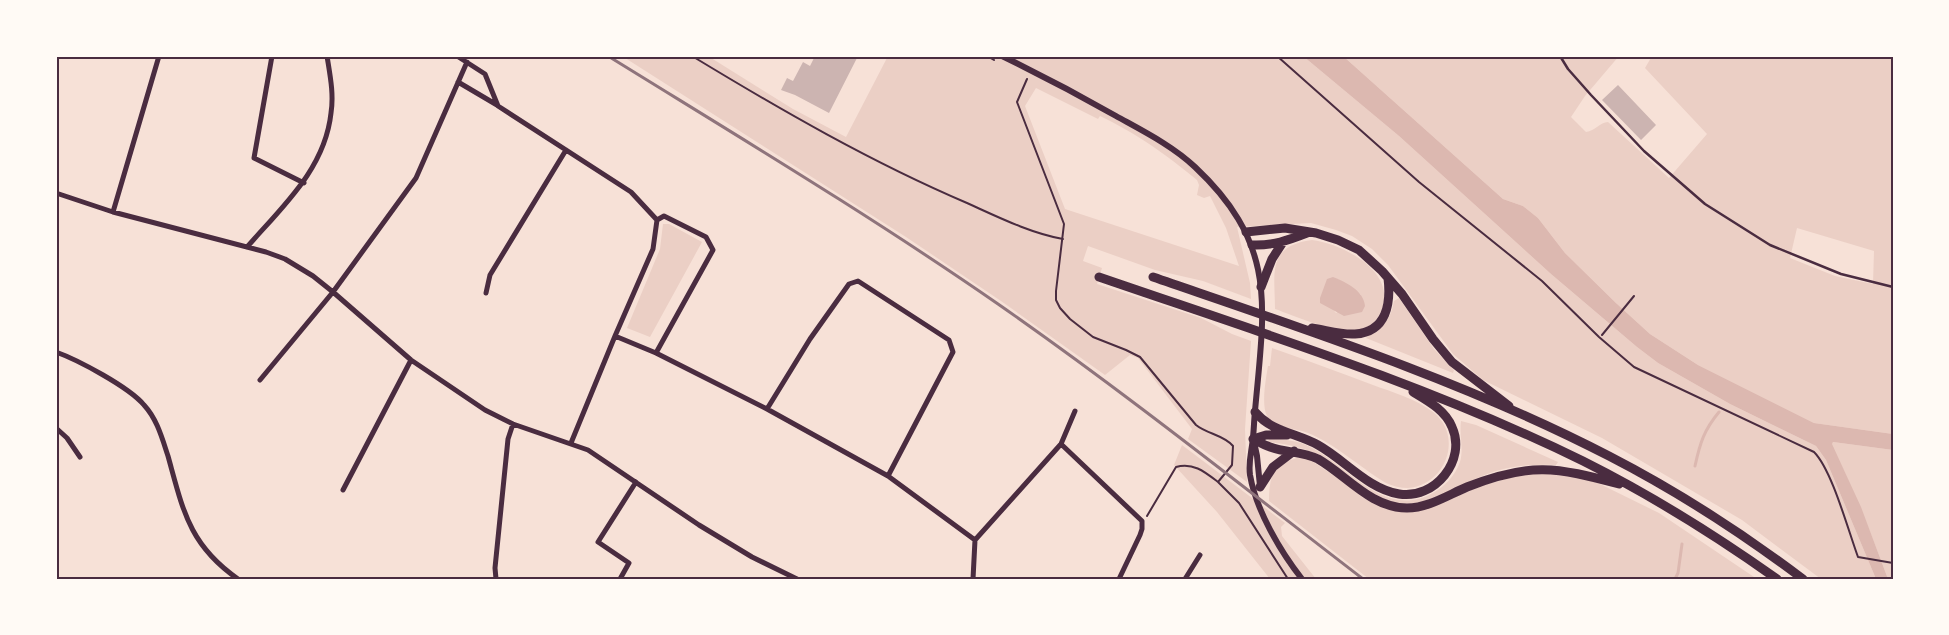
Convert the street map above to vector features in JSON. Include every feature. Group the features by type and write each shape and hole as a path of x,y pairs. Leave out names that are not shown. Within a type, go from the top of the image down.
{"highway":[{"path":"1246,232 1285,228 1328,236 1348,244 1367,257 1388,277 1440,349 1452,362 1522,414"},
{"path":"1252,244 1264,246 1283,242 1309,232"},
{"path":"1261,287 1272,260 1283,242"},
{"path":"1099,277 1391,379 1519,431 1635,489 1711,533 1777,579"},
{"path":"1153,277 1288,323 1522,414 1661,484 1734,529 1803,579"},
{"path":"1288,323 1349,334 1363,334 1380,322 1389,304 1388,277"},
{"path":"1255,412 1270,425 1322,447 1384,490 1413,494 1431,487 1447,473 1455,456 1455,434 1442,412 1431,403 1391,379"},
{"path":"1253,439 1266,435 1291,435"},
{"path":"1253,439 1271,448 1294,451 1316,458 1377,500 1397,507 1408,508 1426,505 1492,477 1514,471 1533,469 1573,471 1635,489"},
{"path":"1260,486 1273,467 1294,451"}],"street":[{"path":"113,212 159,56"},
{"path":"272,56 254,158 304,182"},
{"path":"247,247 304,182 315,165 329,129 332,92 327,56"},
{"path":"457,56 485,74 498,106"},
{"path":"1002,56 1128,122 1175,152 1194,166 1236,214 1252,244 1261,287 1260,355 1253,439 1249,457 1252,482 1275,540 1302,579"},
{"path":"260,380 334,292 416,178 467,62"},
{"path":"458,82 631,192 657,220"},
{"path":"486,293 490,275 566,150"},
{"path":"56,193 113,212 247,247 285,259 334,292 411,360 461,395 513,424 572,443 598,456 699,526 752,557 797,579"},
{"path":"656,353 713,250 706,237 664,216 657,220"},
{"path":"572,443 615,336 653,249 657,220"},
{"path":"767,409 810,339 849,284 858,281 949,340 952,352 888,476"},
{"path":"615,336 656,353 767,409 888,476 975,540"},
{"path":"56,352 94,370 144,404 160,431 184,512 200,544 222,568 238,579"},
{"path":"343,490 411,360"},
{"path":"973,579 975,540 1061,444 1075,412"},
{"path":"496,579 495,568 508,439 513,424"},
{"path":"56,428 67,438 80,457"},
{"path":"1253,439 1258,456 1260,486 1257,497"},
{"path":"1061,444 1142,521 1140,535 1119,579"},
{"path":"620,579 629,563 598,542 636,482"},
{"path":"1185,579 1200,555"}],"lane":[{"path":"1560,56 1568,69 1644,151 1705,204 1770,245 1841,274 1893,287"}],"path":[{"path":"692,56 830,137 910,178 1047,236 1063,238"},
{"path":"1277,56 1419,182 1542,281 1599,338 1634,366 1814,452 1822,460 1828,473 1858,557 1893,563"},
{"path":"1028,77 1017,102 1064,224 1056,300 1060,308 1070,319 1093,336 1140,358 1202,430 1229,441 1233,446 1232,465 1218,482"},
{"path":"1602,335 1634,296"},
{"path":"1142,521 1147,516 1176,467 1184,464 1199,468 1218,482 1239,503 1288,579"}],"shaded area":[{"path":"622,56 708,56 793,109 846,137 888,56 1303,56 1399,136 1551,274 1658,363 1730,404 1816,446 1826,460 1876,579 1821,579 1742,520 1602,438 1483,380 1453,354 1388,265 1372,249 1352,236 1336,230 1311,223 1237,227 1250,283 1251,299 1203,281 1155,270 1088,246 1083,261 1102,268 1097,284 1201,318 1232,334 1251,341 1245,429 1247,482 1188,439 1192,429 1138,358 1130,355 1105,375 1001,301 906,237","holes":["1036,88 1098,119 1100,116 1139,137 1197,180 1199,185 1197,195 1204,198 1210,196 1226,228 1239,266 1065,209 1025,106"]},
{"path":"1303,56 1343,56 1503,199 1523,206 1538,218 1565,253 1650,334 1698,365 1814,423 1893,434 1893,450 1833,442 1832,444 1861,507 1888,579 1876,579 1826,460 1816,446 1730,404 1658,363 1551,274 1399,136"},
{"path":"1343,56 1619,56 1585,96 1571,117 1586,132 1602,123 1608,122 1669,178 1707,134 1645,68 1652,56 1893,56 1893,434 1814,423 1698,365 1650,334 1616,303 1565,253 1538,218 1523,206 1503,199","holes":["1797,228 1874,251 1873,284 1835,276 1790,258"]},
{"path":"663,224 669,224 702,242 650,337 627,328 660,249"},
{"path":"1312,240 1338,247 1364,262 1374,272 1381,283 1384,295 1382,309 1374,322 1361,329 1341,330 1275,309 1274,284 1276,264 1280,255 1287,248 1297,243","holes":["1338,279 1361,295 1336,313 1331,307"]},
{"path":"1333,277 1349,284 1358,292 1365,306 1362,312 1344,316 1320,303 1327,279"},
{"path":"1399,298 1434,349 1454,370 1453,373 1366,338 1387,319 1394,301"},
{"path":"1272,348 1404,396 1433,412 1442,422 1448,434 1449,446 1441,469 1421,485 1408,488 1394,486 1386,483 1318,437 1303,431 1280,426 1270,420 1265,411 1264,399"},
{"path":"1461,421 1476,425 1558,462 1556,465 1526,465 1496,471 1444,494 1417,503 1404,504 1391,502 1372,494 1321,456 1308,450 1268,442 1269,439 1283,440 1306,445 1321,453 1366,486 1382,495 1398,500 1415,500 1433,493 1445,484 1455,472 1461,457"},
{"path":"1833,442 1893,450 1893,579 1888,579 1847,477 1831,444"},
{"path":"1182,445 1285,523 1281,527 1282,536 1316,579 1270,579 1217,512 1174,465"},
{"path":"1297,458 1309,459 1376,504 1428,508 1484,485 1517,476 1539,473 1577,476 1600,484 1659,513 1757,579 1369,579 1269,501 1270,485 1274,473 1282,464"}],"building":[{"path":"815,56 858,56 829,113 795,95 781,90 787,78 793,81 803,62 810,66"},
{"path":"1618,85 1656,125 1641,140 1602,100"}],"waterway":[{"path":"1695,466 1703,437 1719,412"},
{"path":"1675,579 1678,573 1682,544"}],"railway":[{"path":"608,56 853,208 998,304 1137,405 1363,579"}]}
